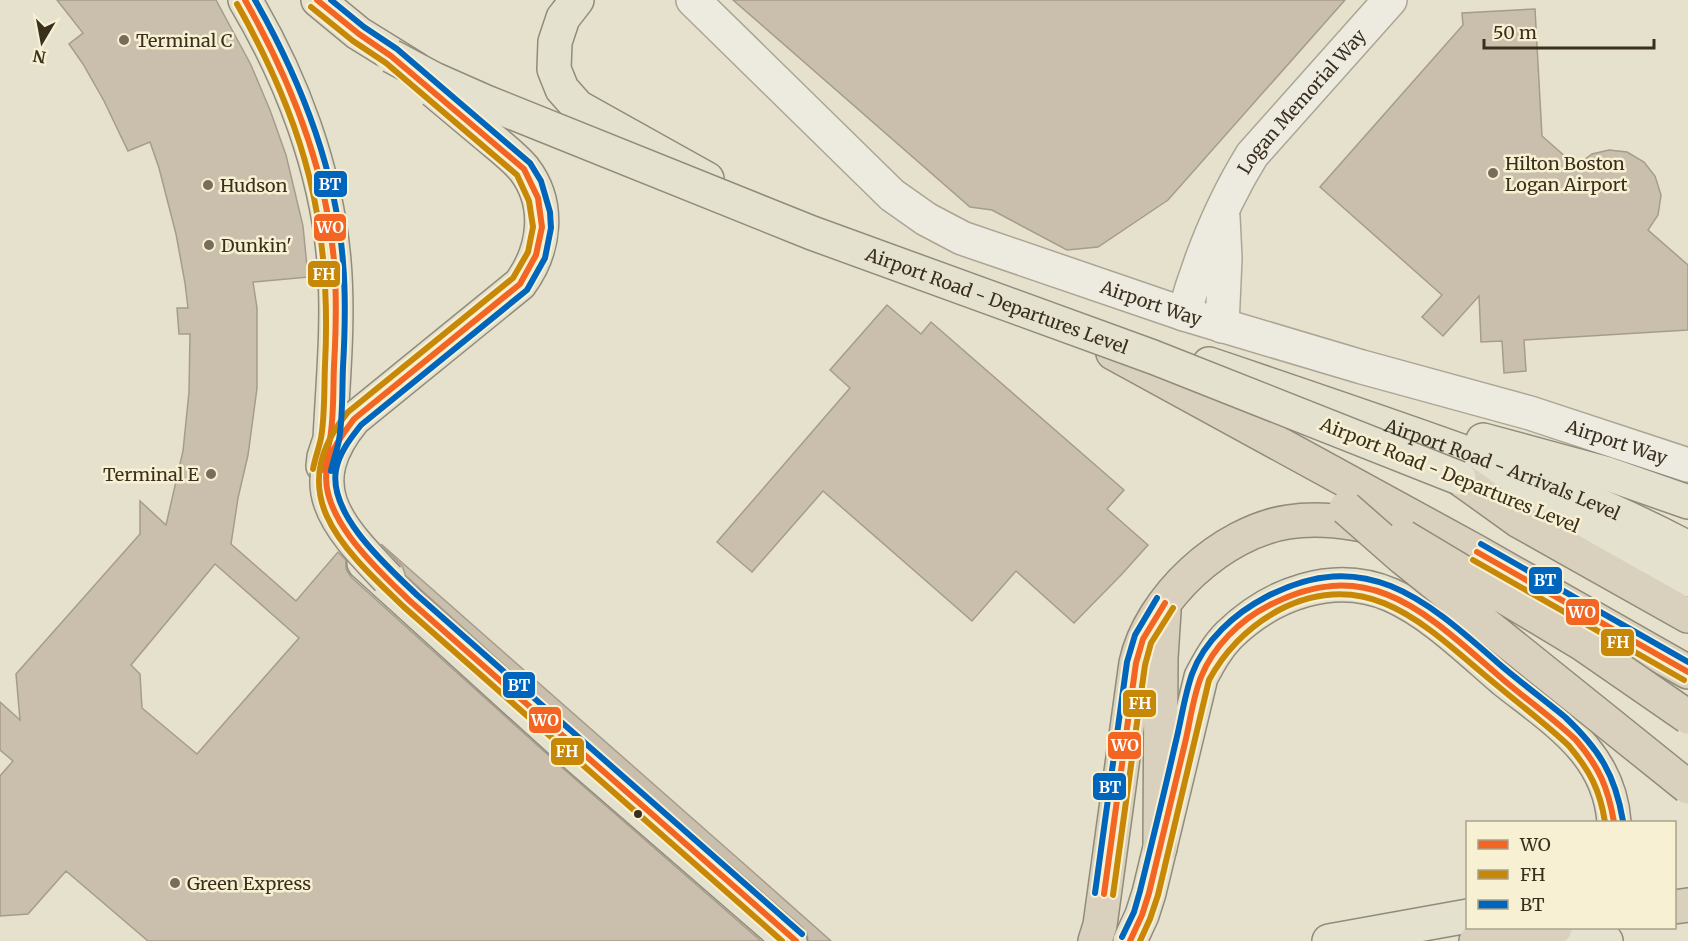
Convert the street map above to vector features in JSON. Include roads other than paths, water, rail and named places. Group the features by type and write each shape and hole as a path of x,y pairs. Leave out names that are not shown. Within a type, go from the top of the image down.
{"highway":[{"path":"1015,302 1201,414 1346,508 1416,544 1535,615 1623,671 1688,717"},
{"path":"1015,302 1477,552 1688,672"},
{"path":"1460,478 1519,521 1688,616"},
{"path":"1346,508 1403,558 1688,787"},
{"path":"1100,936 1136,663 1143,639 1177,587 1189,575 1226,548 1258,530 1287,522 1342,521 1406,533 1477,552"},
{"path":"1160,848 1161,658 1165,603"},
{"path":"1476,941 1580,931"}],"main road":[{"path":"244,0 267,42 302,118 315,158 327,212 335,291 330,439 324,456 321,499 330,521 354,554 578,757 790,941"},
{"name":"Airport Road - Departures Level","path":"318,0 359,34 391,56 496,107 812,233 1015,302 1527,504 1625,547 1688,580"},
{"name":"Airport Road - Arrivals Level","path":"318,0 358,33 391,55 486,102 700,187 1015,302 1372,419 1569,492 1640,523 1688,548"},
{"path":"577,0 563,18 555,42 555,69 562,89 578,107 762,210"},
{"path":"391,56 524,169 536,188 543,228 531,269 520,284 354,419 340,436 326,473 331,507 339,522 368,558 411,602 796,941"},
{"path":"330,439 505,299 524,279 533,261 540,216 533,189 521,170 438,80"},
{"path":"1372,419 1499,442 1608,474 1688,502"},
{"path":"1130,941 1142,915 1202,677 1215,652 1228,636 1259,609 1291,594 1326,585 1364,587 1391,595 1422,613 1567,730 1589,754 1604,781 1613,807 1614,821"},
{"path":"1329,941 1466,916"}],"street":[{"name":"Airport Way","path":"693,0 892,195 944,229 989,248 1184,314 1362,367 1530,413 1688,465"},
{"name":"Logan Memorial Way","path":"1184,314 1203,254 1237,178 1252,155 1390,0"},
{"name":"Logan Memorial Way","path":"1222,326 1225,258 1223,209"}],"place":[{"name":"Terminal C","path":"124,40"},
{"name":"Hilton Boston Logan Airport","path":"1493,173"},
{"name":"Hudson","path":"208,185"},
{"name":"Dunkin'","path":"209,245"},
{"name":"Terminal E","path":"211,474"},
{"name":"Green Express","path":"175,883"}]}
